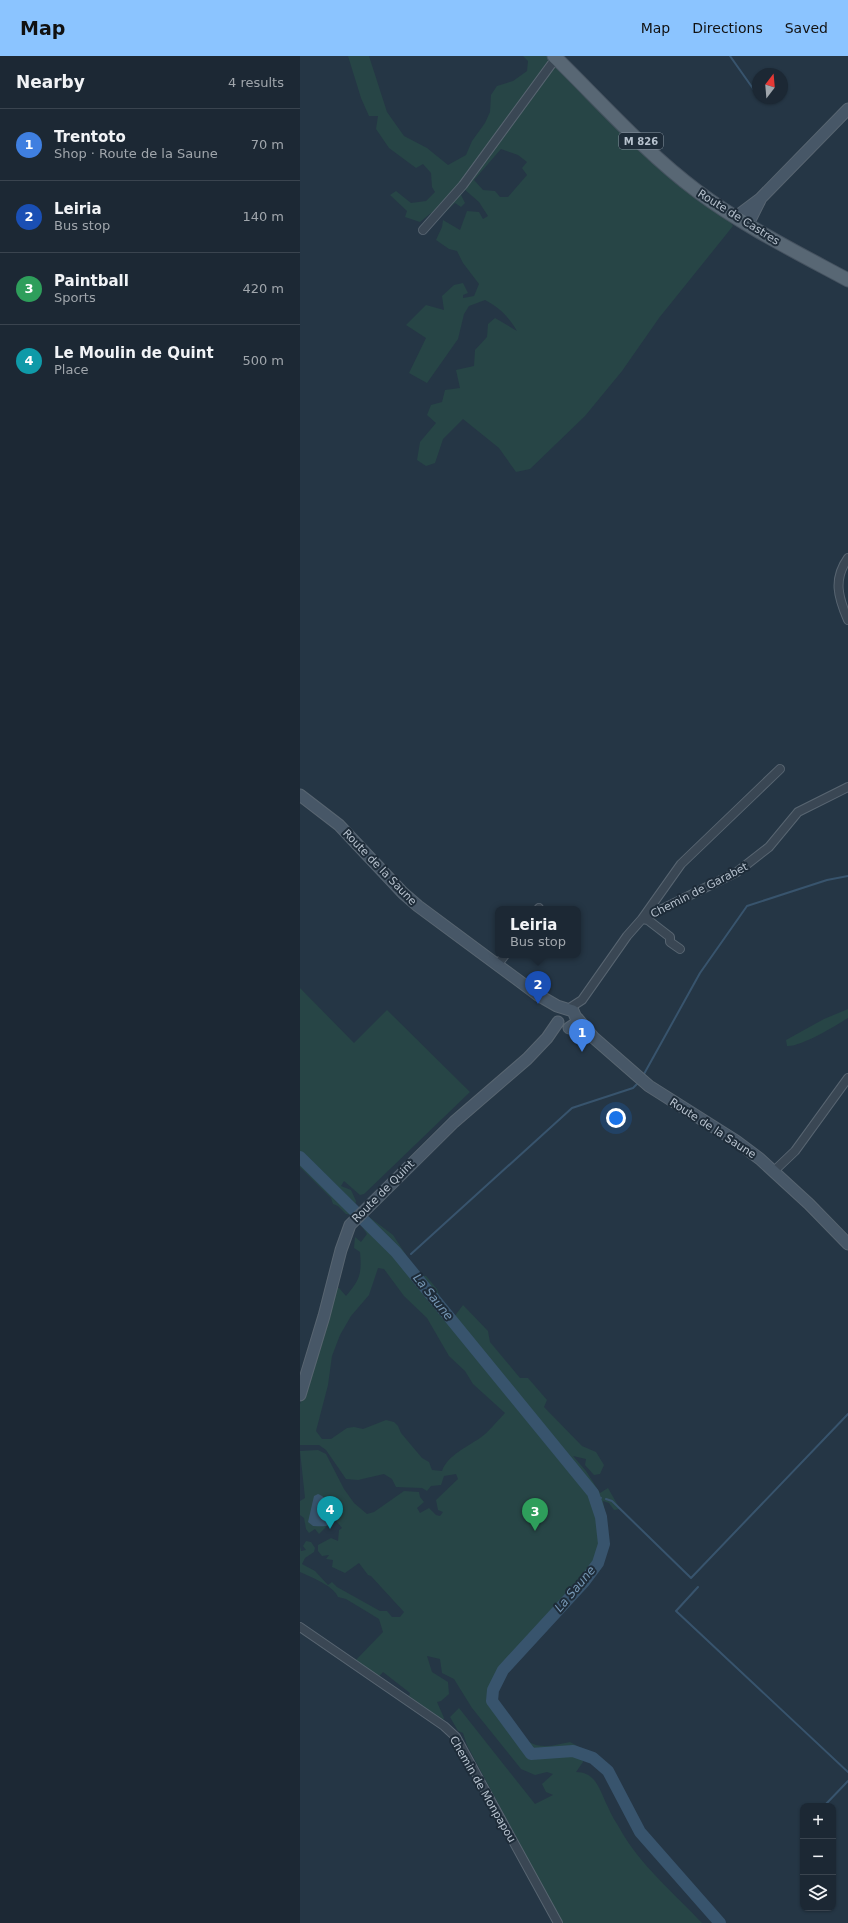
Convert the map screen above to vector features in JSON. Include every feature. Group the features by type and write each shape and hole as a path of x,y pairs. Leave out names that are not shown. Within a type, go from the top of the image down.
{"main road":[{"name":"Route de Castres","path":"555,57 667,166 696,191 736,217 848,280"}],"street":[{"path":"423,230 463,185 555,57"},
{"path":"736,217 760,199 848,109"},
{"path":"748,224 760,199"},
{"path":"848,558 840,570 838,582 848,620"},
{"name":"Chemin de Garabet","path":"572,1013 681,864 780,769"},
{"name":"Chemin de Garabet","path":"642,919 737,872 769,847 798,812 848,787"},
{"name":"Route de la Saune","path":"300,795 340,825 413,902 538,995 572,1013 589,1034 649,1086 736,1141 774,1171 848,1244"},
{"path":"642,919 648,920 670,937 670,942 680,949"},
{"path":"498,964 503,958"},
{"name":"Route de la Saune","path":"538,995 562,1024 589,1034"},
{"path":"572,1013 575,1024 562,1024 559,1014 572,1013"},
{"name":"Route de Quint","path":"300,1395 324,1316 343,1241 353,1221 454,1122 520,1065 562,1024"},
{"path":"774,1171 795,1151 848,1078"},
{"name":"Chemin de Monpapou","path":"300,1627 432,1717 456,1737 558,1923"}],"green space":[{"path":"348,56 369,56 387,112 404,136 427,148 448,165 466,155 472,141 485,123 490,112 491,95 497,86 513,81 527,71 528,61 523,56 547,56 561,73 584,90 728,217 733,226 659,318 622,371 585,416 530,469 516,472 499,448 463,419 443,439 435,463 426,466 417,460 420,442 436,423 427,415 431,405 442,402 445,390 460,388 456,370 474,366 475,350 487,337 488,324 495,318 517,331 503,313 485,300 469,306 464,314 458,339 427,383 409,373 426,338 406,325 426,305 444,310 442,296 454,285 463,283 468,293 463,295 463,298 474,296 479,284 463,263 457,251 449,249 436,240 442,227 443,220 460,230 467,211 479,212 483,219 488,216 479,202 464,189 461,195 465,203 461,207 455,203 438,219 431,213 420,222 405,217 407,211 390,195 396,191 411,203 426,201 435,192 432,187 431,173 423,164 416,168 389,148 376,129 378,116 369,116 361,98","holes":["501,149 518,155 527,162 522,168 527,175 508,197 500,197 495,191 483,190 474,180"]},
{"path":"300,988 354,1043 387,1010 470,1092 364,1194 360,1195 344,1181 341,1186 351,1190 356,1201 354,1215 346,1214 338,1206 333,1204 331,1198 300,1167"},
{"path":"848,1009 848,1018 842,1022 809,1040 787,1046 786,1040 824,1019"},
{"path":"368,1216 393,1235 420,1276 426,1276 437,1289 442,1304 454,1317 463,1305 488,1331 490,1342 520,1378 528,1378 547,1400 544,1407 582,1446 596,1452 604,1465 600,1474 594,1475 585,1465 586,1459 573,1456 586,1471 600,1493 608,1488 620,1509 614,1510 609,1503 603,1501 608,1535 604,1556 590,1579 519,1656 502,1681 495,1695 511,1724 530,1743 545,1746 570,1742 581,1748 583,1762 576,1772 589,1775 593,1779 600,1789 609,1810 637,1855 702,1923 562,1923 467,1745 463,1733 458,1731 450,1717 459,1708 535,1804 553,1795 546,1792 542,1784 553,1774 547,1772 535,1775 521,1769 472,1708 454,1679 442,1673 440,1659 427,1656 432,1672 448,1682 449,1694 441,1701 437,1702 444,1718 443,1720 409,1696 410,1693 383,1672 377,1679 354,1662 383,1632 379,1619 346,1599 338,1597 332,1589 322,1582 300,1572 300,1546 301,1551 306,1550 303,1546 306,1541 311,1542 315,1548 314,1552 305,1558 302,1564 315,1571 328,1585 332,1582 337,1587 380,1611 387,1611 392,1617 400,1617 404,1612 371,1576 368,1575 359,1563 345,1573 332,1567 333,1560 326,1559 329,1555 322,1556 318,1551 318,1545 331,1538 338,1541 339,1530 342,1528 337,1522 337,1519 333,1522 334,1511 329,1502 313,1526 328,1525 319,1534 315,1529 309,1533 306,1529 304,1518 300,1515 300,1501 305,1498 300,1451 318,1450 326,1454 344,1489 354,1503 367,1514 374,1512 404,1491 419,1492 420,1497 424,1502 417,1508 420,1513 429,1508 436,1515 440,1516 443,1512 438,1510 436,1500 458,1479 456,1474 444,1476 441,1485 431,1486 427,1491 422,1488 396,1487 392,1479 384,1474 358,1480 346,1479 326,1450 319,1445 300,1445 300,1404 323,1338 322,1330 335,1288 339,1288 346,1296 359,1276 361,1265 360,1252 354,1248 355,1237 361,1242 367,1234 359,1222","holes":["378,1268 384,1269 404,1296 427,1318 449,1356 465,1371 473,1384 505,1413 483,1436 453,1456 442,1471 432,1470 429,1462 422,1458 401,1433 398,1426 394,1422 386,1420 363,1429 354,1427 347,1428 331,1439 322,1439 316,1431 328,1385 332,1356 340,1335 351,1316 369,1295"]}],"water":[{"path":"318,1494 326,1499 334,1512 335,1517 333,1521 327,1526 313,1526 308,1522 314,1496"}],"waterway":[{"path":"730,56 752,87"},
{"path":"644,1074 700,973 747,906 827,880 848,876"},
{"path":"411,1254 572,1108 633,1088 637,1084"},
{"name":"La Saune","path":"300,1157 396,1252 593,1493 601,1517 604,1544 598,1563 584,1582 503,1670 493,1690 492,1701 531,1754 573,1751 593,1758 608,1771 640,1832 720,1923"},
{"path":"691,1578 848,1414"},
{"name":"La Saune","path":"595,1496 601,1498"},
{"path":"606,1499 612,1501 691,1578"},
{"path":"698,1587 676,1611 848,1772"},
{"path":"827,1803 848,1781"}],"place":[{"name":"Leiria","path":"538,1004"},
{"name":"Trentoto","path":"582,1052"},
{"name":"Le Moulin de Quint","path":"330,1529"},
{"name":"Paintball","path":"535,1531"}]}
